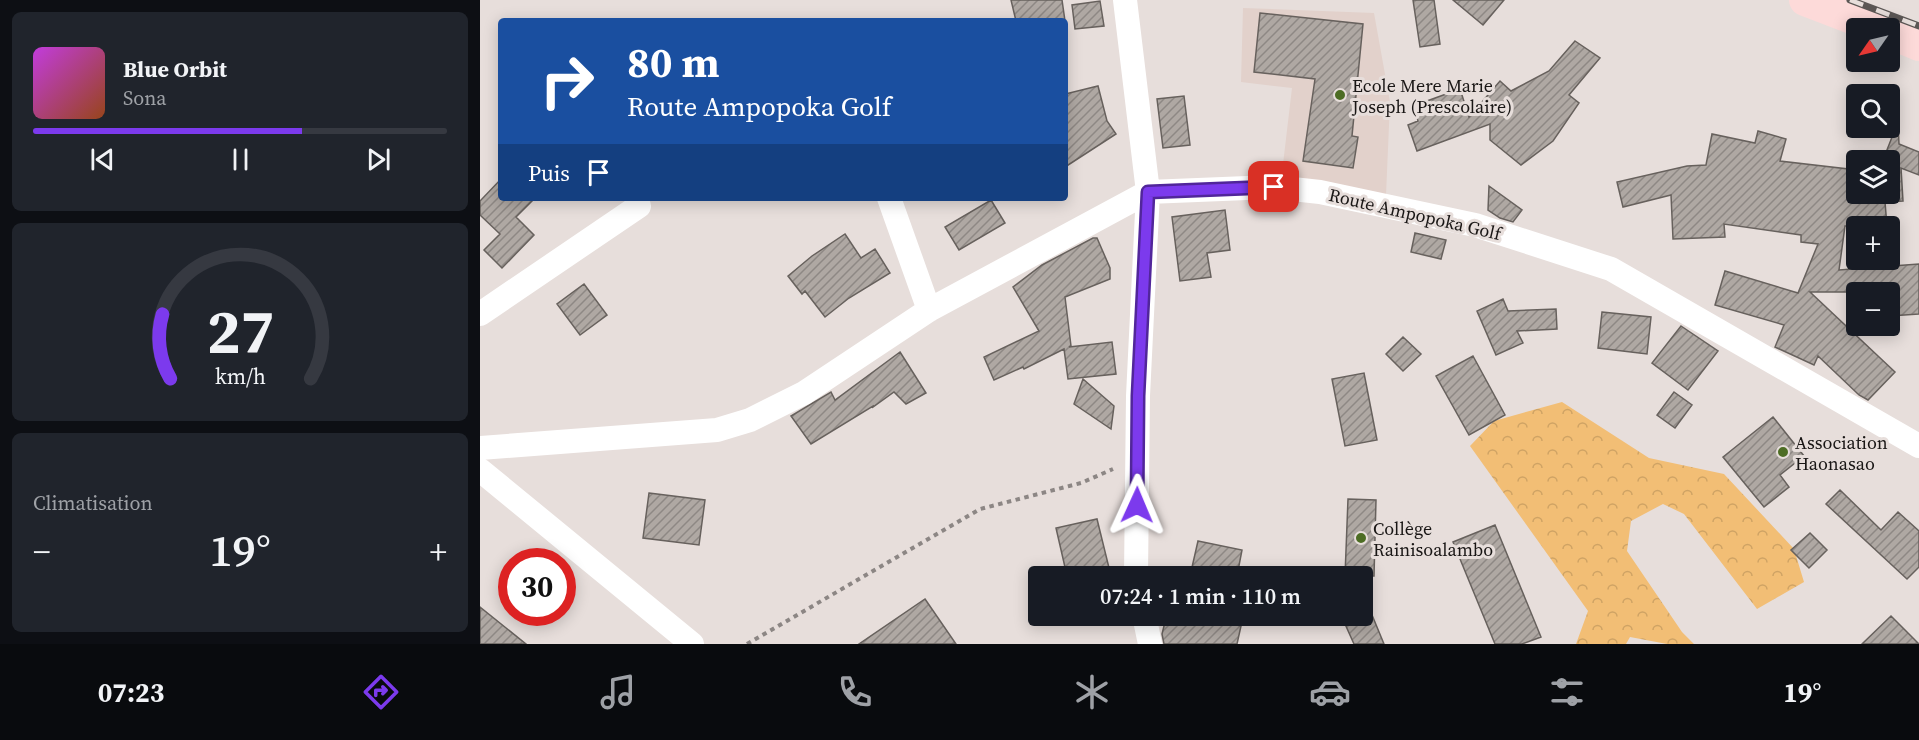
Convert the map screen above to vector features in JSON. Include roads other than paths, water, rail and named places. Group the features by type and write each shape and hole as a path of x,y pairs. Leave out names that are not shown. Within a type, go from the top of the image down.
{"main road":[{"path":"1805,0 1852,18"},
{"path":"1900,37 1919,45"}],"street":[{"path":"1125,0 1148,192 1138,396 1136,566"},
{"name":"Route Ampopoka Golf","path":"1148,192 1274,187 1320,192 1475,225 1611,269 1919,446"},
{"path":"480,448 717,430 750,420 804,393 929,309 1148,192"},
{"path":"890,201 929,309"},
{"path":"480,314 639,206"},
{"path":"480,470 692,644"},
{"path":"1146,626 1150,644"}],"railway":[{"path":"1850,0 1919,26"}],"place":[{"name":"Ecole Mere Marie Joseph (Prescolaire)","path":"1340,95"},
{"name":"Association Haonasao","path":"1783,452"},
{"name":"Collège Rainisoalambo","path":"1361,538"}]}
